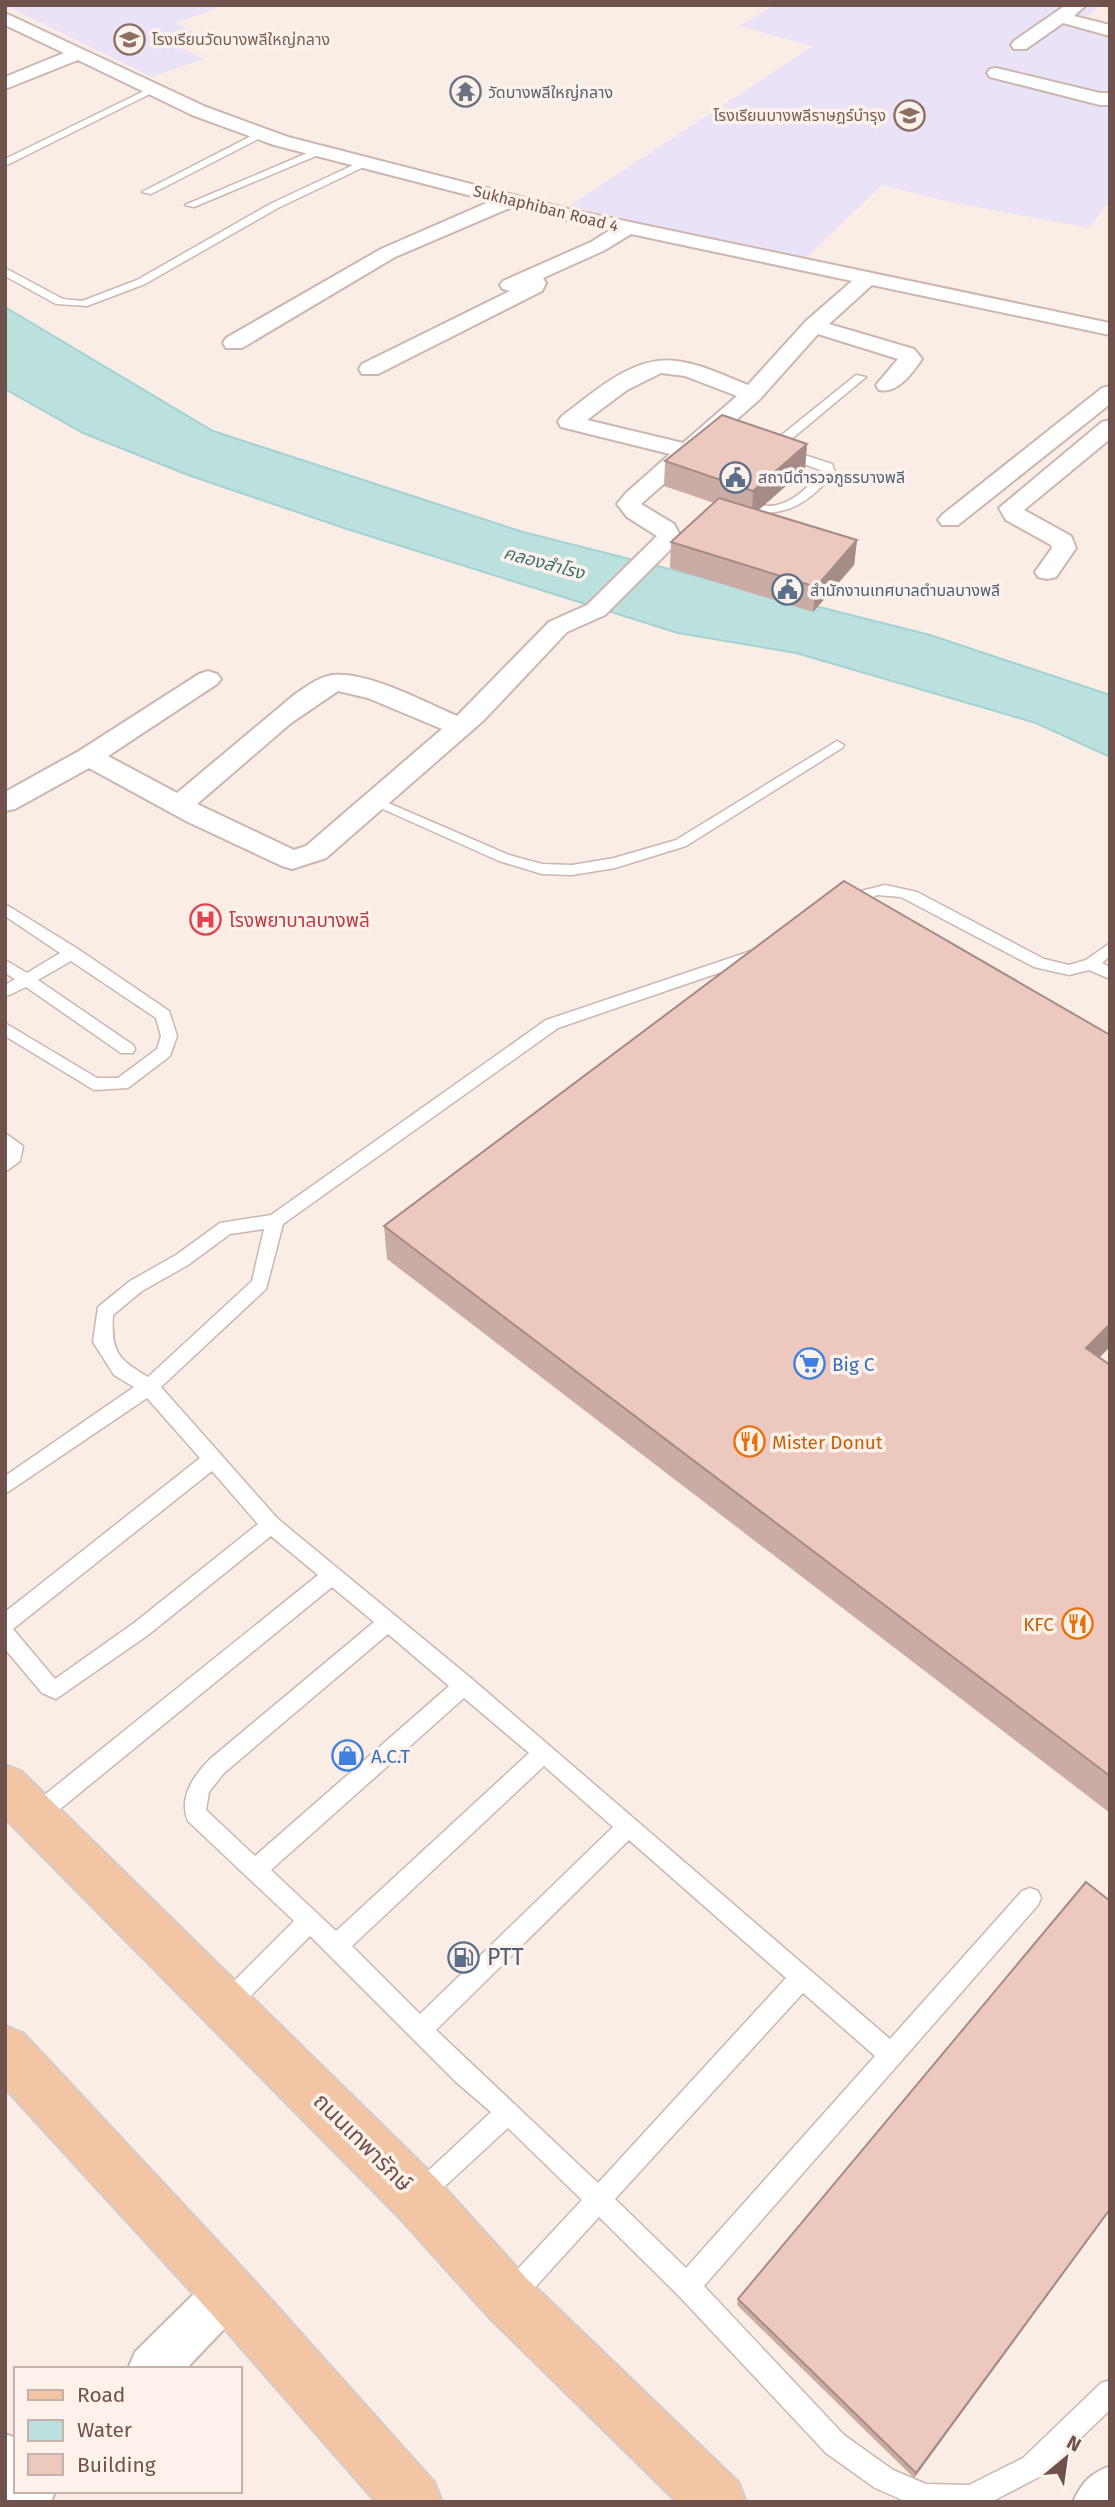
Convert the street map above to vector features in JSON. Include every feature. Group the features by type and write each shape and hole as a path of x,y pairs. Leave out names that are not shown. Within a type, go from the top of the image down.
{"main road":[{"name":"ถนนเทพารักษ์","path":"20,1801 417,2197 509,2298 718,2502"},
{"path":"5,2051 228,2292 414,2502"}],"street":[{"path":"1020,45 1078,5"},
{"path":"1060,17 1110,31"},
{"name":"Sukhaphiban Road 4","path":"5,18 153,90 261,135 627,228 1110,329"},
{"path":"5,37 27,28"},
{"path":"5,84 79,54"},
{"path":"996,74 1100,99 1110,99"},
{"path":"234,343 388,253 511,200"},
{"path":"469,304 598,246 627,228"},
{"path":"370,369 535,286 536,283 527,278"},
{"path":"89,757 178,806 292,860 316,852 460,727 558,627 596,610 660,549 670,537 666,529 635,512 629,504 670,473 687,451 718,431 814,326 867,279"},
{"path":"814,326 906,354 911,359 887,385"},
{"path":"687,451 569,422 619,385 651,369 673,366 752,394"},
{"path":"950,520 1110,393"},
{"path":"1047,572 1061,555 1064,548 1062,541 1014,515 1011,508 1110,427"},
{"path":"5,803 89,757 208,679"},
{"path":"178,806 301,703 332,683 352,684 460,727"},
{"path":"154,2367 228,2292"},
{"path":"1098,2502 1110,2490"}],"lane":[{"path":"5,163 153,90"},
{"path":"147,192 261,135"},
{"path":"190,205 319,151"},
{"path":"5,271 60,302 83,304 141,282 274,206 366,162"},
{"path":"731,503 757,511 778,510 798,503 829,472 828,467 766,447 860,377"},
{"path":"373,802 504,858 542,869 572,870 615,863 681,843 836,745"},
{"path":"831,916 864,893 876,889 895,890 912,895 1040,963 1069,970 1091,964 1110,948"},
{"path":"5,909 163,1015 169,1036 164,1052 122,1084 94,1084 5,1028"},
{"path":"776,948 552,1024 275,1221 226,1228 182,1261 136,1286 104,1312 102,1342 120,1370 149,1387 271,1525 544,1752 891,2055"},
{"path":"5,992 73,953"},
{"path":"1091,964 1110,974"},
{"path":"5,965 127,1049"},
{"path":"5,1139 15,1146 14,1157 5,1166"},
{"path":"5,1486 149,1387 260,1284 275,1221"},
{"path":"5,1624 213,1459"},
{"path":"5,1634 48,1687 56,1690 141,1629 271,1525"},
{"path":"20,1801 332,1575"},
{"path":"389,1622 200,1783 194,1800 196,1814 687,2286 835,2444 884,2479 926,2497 971,2498 1032,2467 1110,2392"},
{"path":"255,1870 465,1685"},
{"path":"336,1946 544,1752"},
{"path":"421,2029 629,1826"},
{"path":"687,2286 1030,1898"},
{"path":"226,2005 310,1921"},
{"path":"509,2298 803,1976"},
{"path":"417,2197 508,2112"}],"shaded area":[{"name":"โรงเรียนวัดบางพลีใหญ่กลาง","path":"5,5 225,5 176,23 198,34 174,44 203,59 152,77"},
{"name":"โรงเรียนบางพลีราษฎร์บำรุง","path":"775,5 1102,5 1084,19 1110,26 1110,201 1089,228 945,201 882,185 803,261 569,206 813,46 739,26"}],"water":[{"name":"คลองสำโรง","path":"5,307 213,431 523,532 930,635 1110,695 1110,757 1036,723 796,653 678,633 350,530 188,475 83,433 5,389"}],"building":[{"path":"722,415 807,444 753,491 665,461"},
{"path":"719,498 857,540 816,587 671,542"},
{"name":"Big C","path":"844,881 1110,1035 1110,1324 1086,1348 1110,1365 1110,1776 384,1226"},
{"path":"1086,1882 1110,1901 1110,2209 916,2473 738,2299"}],"place":[{"name":"โรงเรียนวัดบางพลีใหญ่กลาง","path":"129,39"},
{"name":"วัดบางพลีใหญ่กลาง","path":"465,92"},
{"name":"โรงเรียนบางพลีราษฎร์บำรุง","path":"909,115"},
{"name":"สถานีตำรวจภูธรบางพลี","path":"735,477"},
{"name":"สำนักงานเทศบาลตำบลบางพลี","path":"787,590"},
{"name":"โรงพยาบาลบางพลี","path":"206,920"},
{"name":"Big C","path":"809,1364"},
{"name":"Mister Donut","path":"749,1442"},
{"name":"KFC","path":"1077,1624"},
{"name":"A.C.T","path":"348,1756"},
{"name":"PTT","path":"464,1957"}]}
